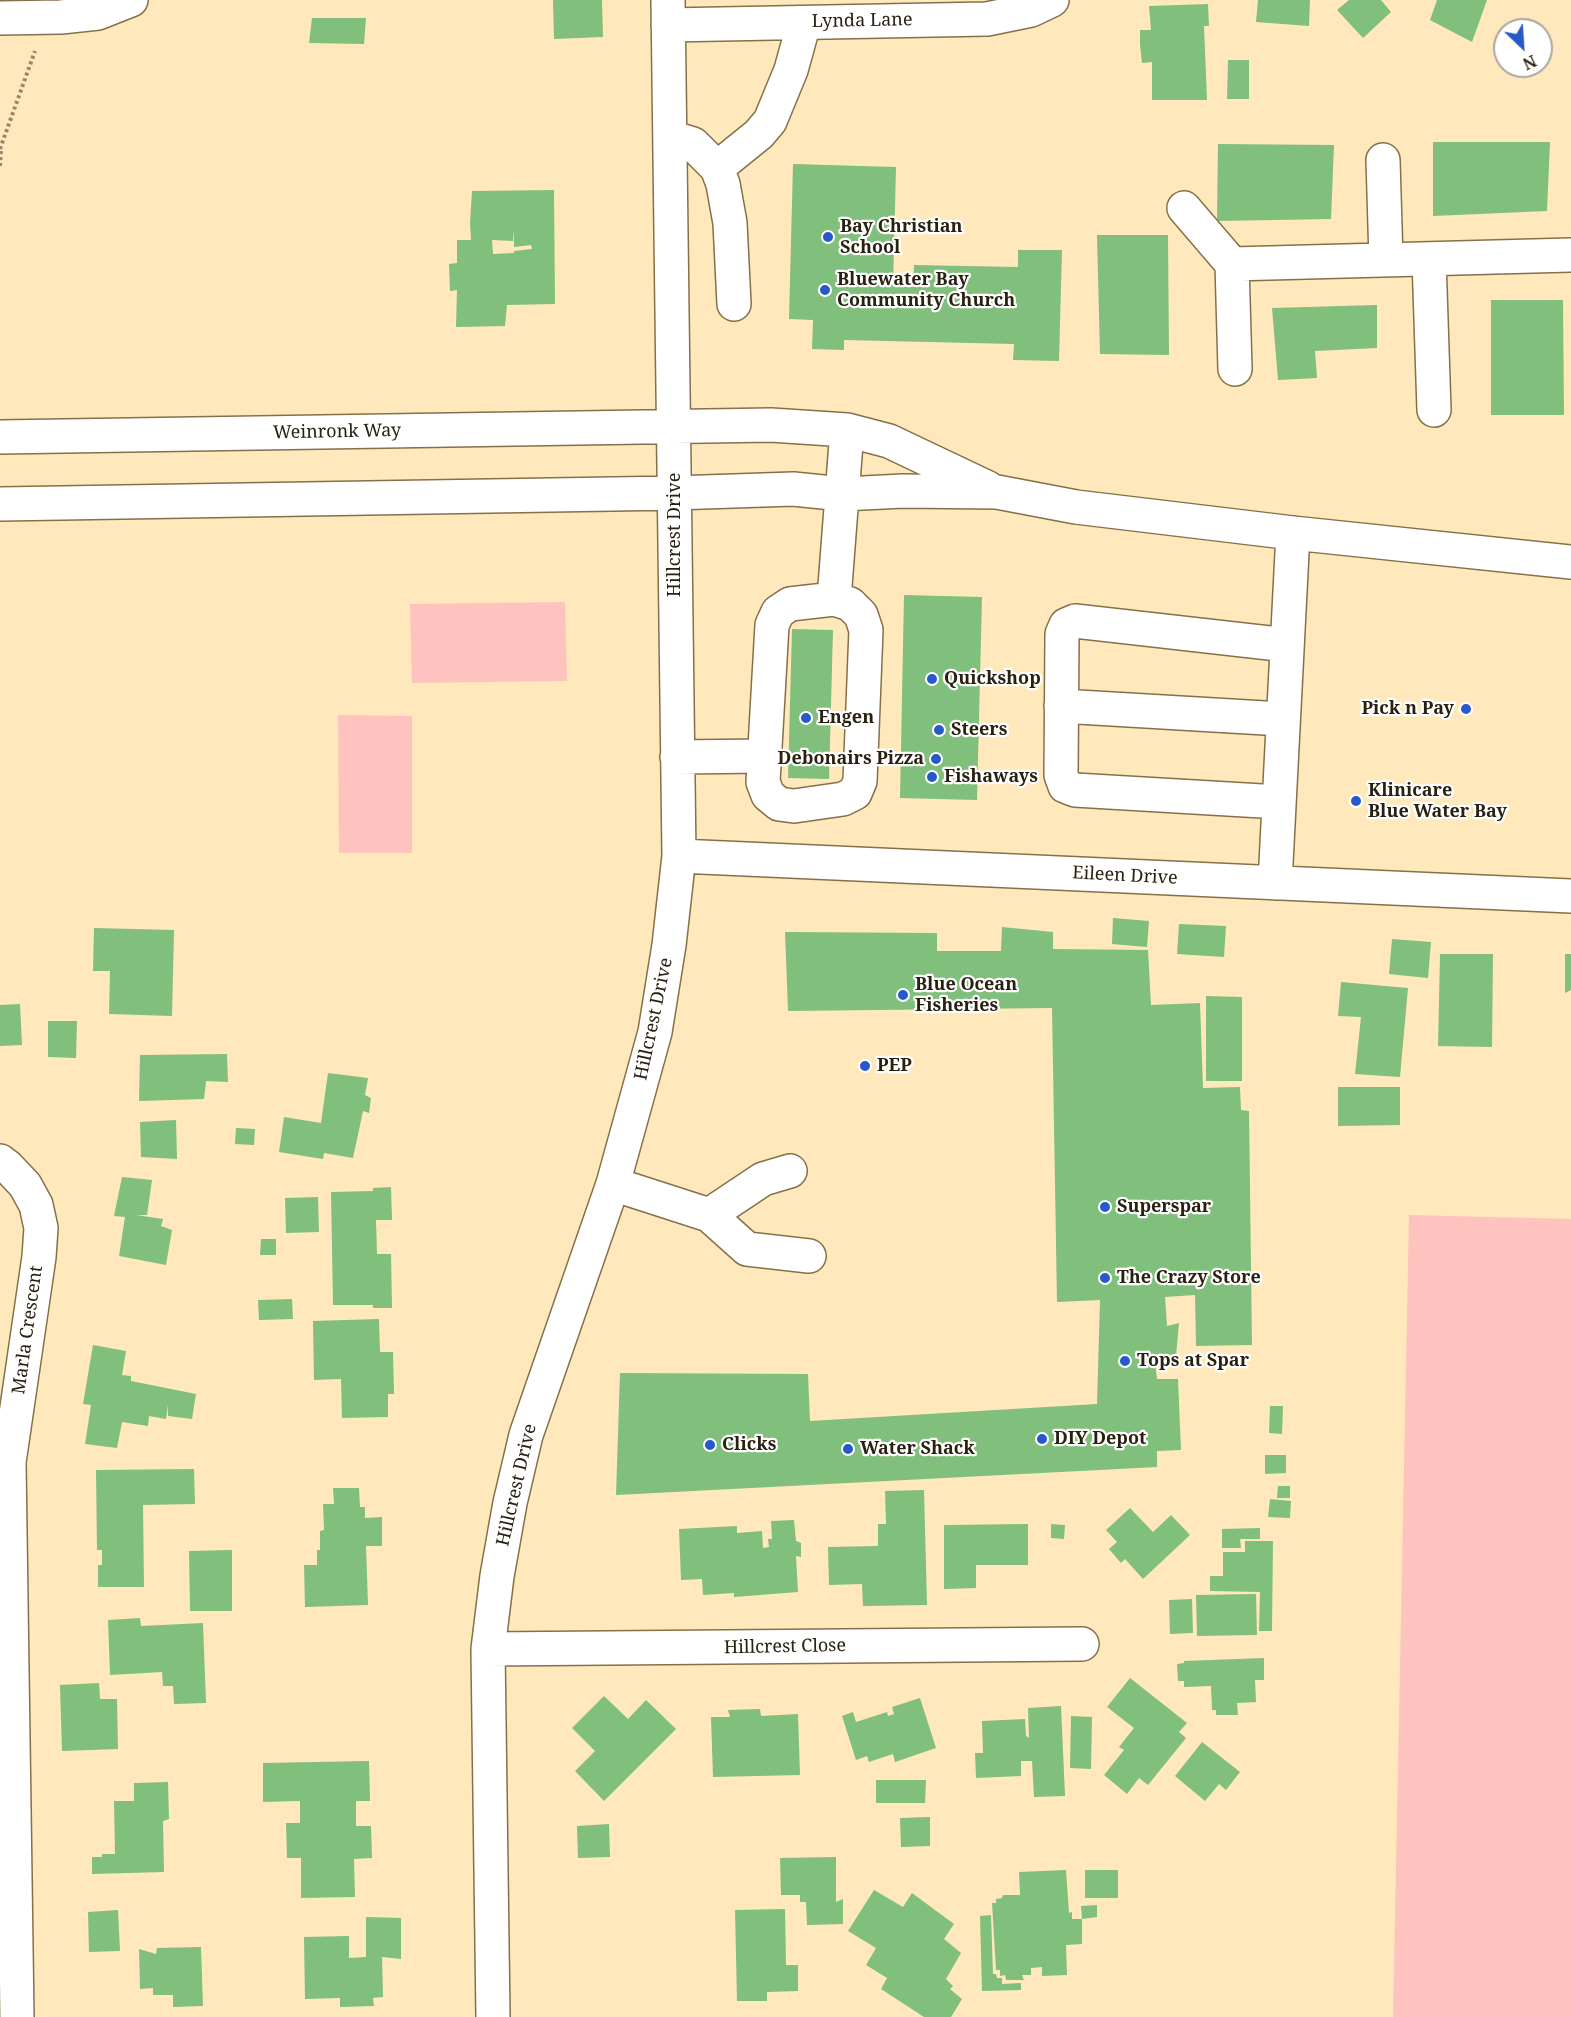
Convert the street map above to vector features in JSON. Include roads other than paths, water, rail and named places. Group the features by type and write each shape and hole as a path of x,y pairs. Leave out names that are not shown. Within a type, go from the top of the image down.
{"street":[{"name":"Lynda Lane","path":"668,13 804,23 987,19 1031,10 1052,0"},
{"path":"0,18 61,17 98,13 128,2"},
{"name":"Hillcrest Drive","path":"493,2017 488,1650 497,1576 510,1503 526,1435 613,1184 655,1032 669,945 679,856 668,13"},
{"path":"717,168 759,134 770,121 791,70 804,23"},
{"path":"670,137 693,144 717,168 723,184 730,222 734,304"},
{"path":"1383,160 1386,260"},
{"path":"1184,208 1232,264 1235,369"},
{"path":"1232,264 1571,255"},
{"path":"1429,259 1434,410"},
{"name":"Weinronk Way","path":"0,437 771,425 847,430 889,441 997,492"},
{"path":"834,599 847,430"},
{"path":"0,504 793,489 843,494 903,491 997,492 1076,507 1293,533 1571,562"},
{"path":"1275,883 1293,533"},
{"path":"834,599 850,604 861,615 866,630 860,782 855,793 843,800 795,806 779,804 768,795 763,782 772,625 778,612 790,604 834,599"},
{"path":"1279,802 1075,790 1065,786 1061,775 1062,634 1066,626 1075,621 1287,645"},
{"path":"1061,706 1282,719"},
{"path":"677,757 765,756"},
{"name":"Eileen Drive","path":"679,856 1571,896"},
{"name":"Marla Crescent","path":"0,1161 25,1185 36,1205 41,1228 39,1257 9,1462 17,2017"},
{"path":"709,1215 763,1179 790,1171"},
{"path":"613,1184 709,1215 747,1249 808,1256"},
{"name":"Hillcrest Close","path":"488,1650 1082,1644"}],"place":[{"name":"Bay Christian School","path":"828,237"},
{"name":"Bluewater Bay Community Church","path":"825,290"},
{"name":"Quickshop","path":"932,679"},
{"name":"Pick n Pay","path":"1466,709"},
{"name":"Engen","path":"806,718"},
{"name":"Steers","path":"939,730"},
{"name":"Debonairs Pizza","path":"936,759"},
{"name":"Fishaways","path":"932,777"},
{"name":"Klinicare Blue Water Bay","path":"1356,801"},
{"name":"Blue Ocean Fisheries","path":"903,995"},
{"name":"PEP","path":"865,1066"},
{"name":"Superspar","path":"1105,1207"},
{"name":"The Crazy Store","path":"1105,1278"},
{"name":"Tops at Spar","path":"1125,1361"},
{"name":"DIY Depot","path":"1042,1439"},
{"name":"Clicks","path":"710,1445"},
{"name":"Water Shack","path":"848,1449"}]}
